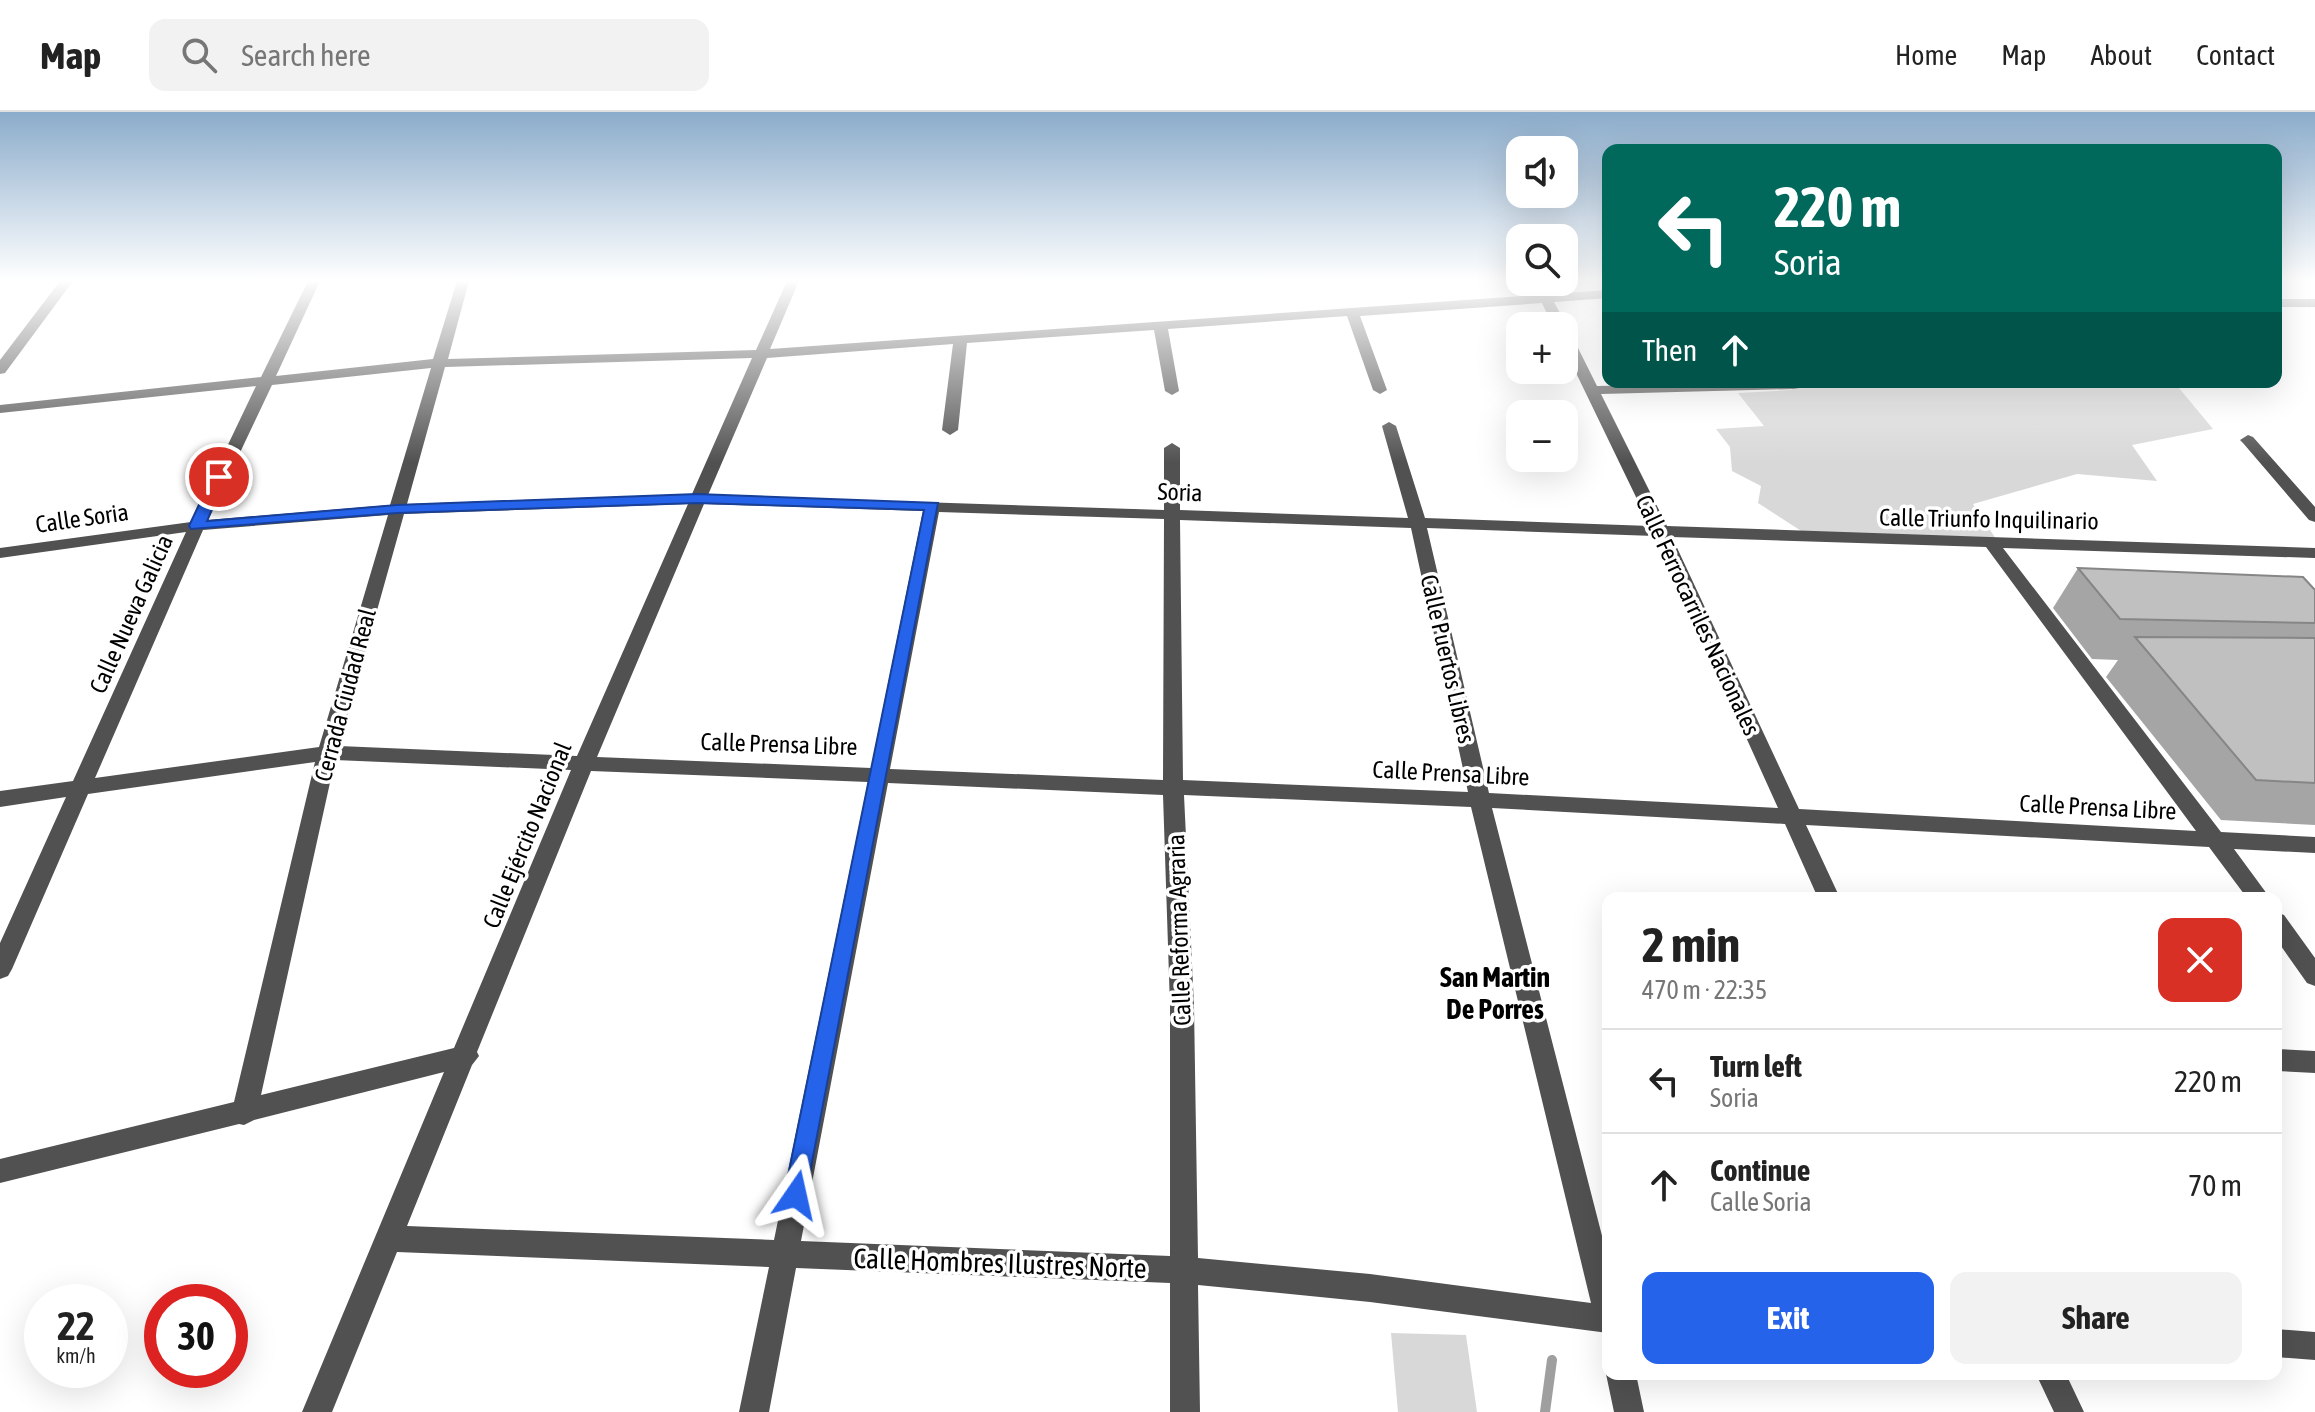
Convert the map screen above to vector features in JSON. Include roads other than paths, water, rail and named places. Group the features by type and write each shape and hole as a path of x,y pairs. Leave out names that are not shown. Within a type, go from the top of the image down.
{"street":[{"path":"0,370 21,342"},
{"name":"Calle Nueva Galicia","path":"0,969 197,526 283,342"},
{"name":"Cerrada Ciudad Real","path":"244,1114 327,753 445,342"},
{"name":"Calle Ejército Nacional","path":"317,1412 467,1056 584,763 766,342"},
{"path":"0,409 439,363 760,354 915,342"},
{"path":"950,430 961,342"},
{"path":"1163,342 1172,391"},
{"path":"1362,342 1380,390"},
{"name":"Calle Ferrocarriles Nacionales","path":"1578,361 1662,533 1826,892"},
{"path":"1593,390 1673,388"},
{"name":"Calle Puertos Libres","path":"1389,426 1418,523 1480,800 1602,1292"},
{"path":"2248,440 2315,517"},
{"name":"Calle Reforma Agraria","path":"1172,448 1173,788 1182,1006 1185,1412"},
{"name":"Soria","path":"697,499 1662,533"},
{"name":"Calle Soria","path":"0,553 197,526 397,509 697,499"},
{"path":"754,1412 932,506"},
{"name":"Calle Triunfo Inquilinario","path":"1662,533 2315,553"},
{"path":"1992,544 2255,892"},
{"path":"2086,668 2117,668"},
{"name":"Calle Prensa Libre","path":"0,799 327,753 1480,800 2315,845"},
{"path":"2282,929 2315,976"},
{"path":"0,1171 244,1114 467,1056"},
{"path":"2282,1060 2315,1062"},
{"name":"Calle Hombres Ilustres Norte","path":"389,1238 1185,1270 1602,1315"},
{"path":"2282,1343 2315,1346"},
{"path":"1622,1380 1629,1412"},
{"path":"2054,1380 2069,1412"}],"waterway":[{"path":"1545,1412 1552,1360"}],"district":[{"name":"San Martin De Porres","path":"1495,993"}]}
